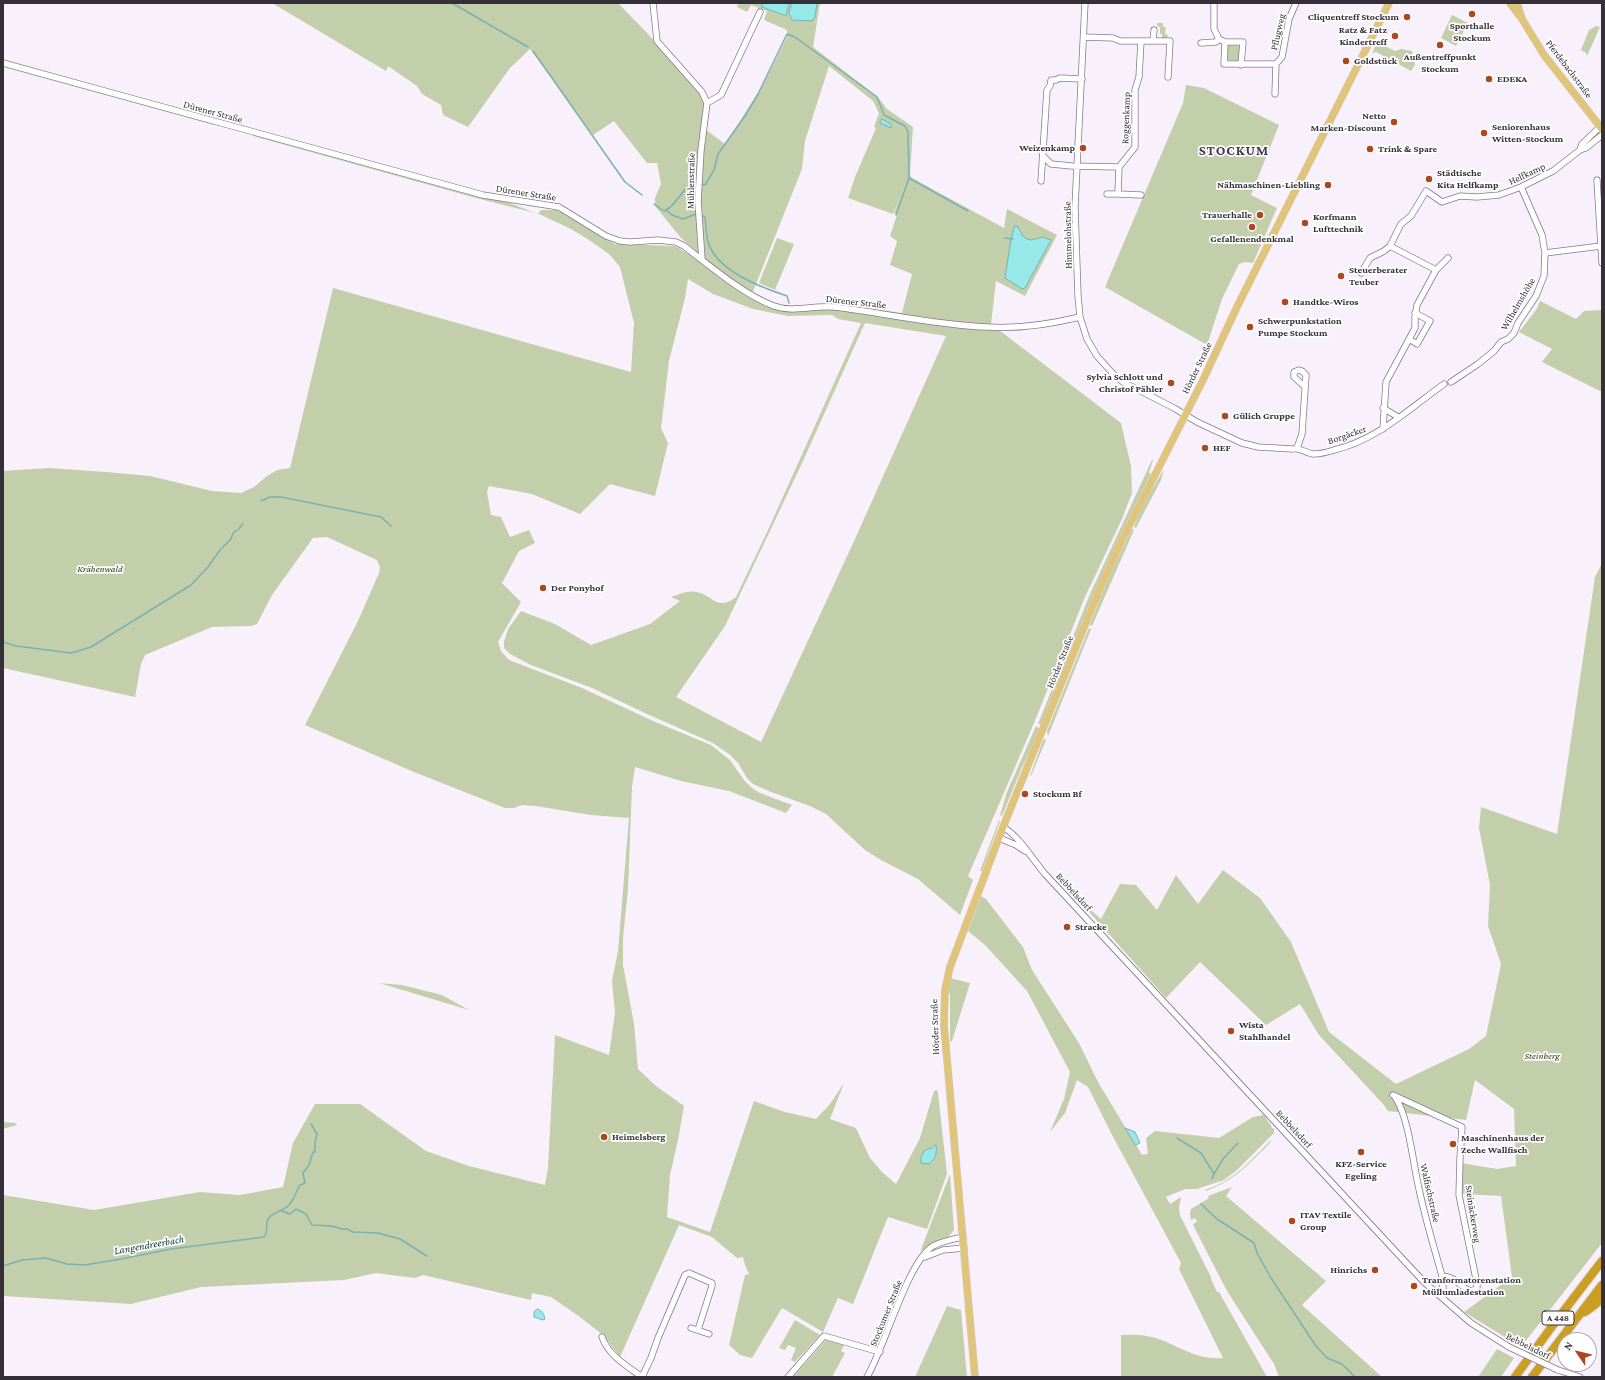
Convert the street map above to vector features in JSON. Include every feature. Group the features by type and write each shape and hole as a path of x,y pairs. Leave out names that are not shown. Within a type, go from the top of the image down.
{"highway":[{"name":"A 448","path":"1515,1377 1553,1324 1602,1261"},
{"name":"A 448","path":"1532,1377 1602,1285"},
{"path":"1578,1317 1596,1304 1602,1297"}],"main road":[{"name":"Hörder Straße","path":"975,1377 943,1009 950,967 1003,827 1115,555 1186,414 1256,268 1389,3"},
{"name":"Pferdebachstraße","path":"1510,3 1544,54 1601,128"},
{"name":"Pferdebachstraße","path":"1517,3 1522,19"}],"street":[{"path":"652,3 657,41 702,92 707,103 721,95 760,12"},
{"name":"Himmelohstraße","path":"1085,3 1077,166 1076,238 1080,317 1092,349 1115,376 1132,388 1186,414"},
{"path":"1214,3 1214,28 1219,39 1225,42 1243,42 1241,65"},
{"name":"Pflugweg","path":"1275,94 1276,64 1282,57 1289,19 1296,3"},
{"path":"1153,41 1154,30"},
{"path":"1084,37 1113,38 1120,41 1170,41 1168,77"},
{"path":"1201,43 1216,42 1219,39"},
{"name":"Roggenkamp","path":"1119,167 1135,147 1135,90 1139,77 1141,41"},
{"name":"Pflugweg","path":"1225,42 1224,64 1276,64"},
{"name":"Dürener Straße","path":"3,63 483,195 559,207 615,240 630,242 658,240 676,242 684,246 758,299 781,308 832,307 964,326 989,328 1015,327 1080,317"},
{"path":"1041,181 1047,90 1050,86 1051,80 1060,78 1082,79"},
{"name":"Mühlenstraße","path":"702,260 698,201 701,150 707,103"},
{"name":"Helfkamp","path":"1580,150 1582,144 1601,128"},
{"name":"Helfkamp","path":"1361,272 1370,258 1384,251 1390,246 1402,224 1411,216 1426,191 1442,202 1460,196 1477,197 1499,195 1521,187 1553,171 1602,135"},
{"path":"1043,156 1051,164 1119,167 1118,194"},
{"path":"1597,180 1602,263"},
{"name":"Wilhelmshöhe","path":"1451,382 1478,364 1494,351 1501,342 1508,339 1514,333 1518,323 1536,296 1544,276 1545,253 1541,230 1521,187"},
{"path":"1108,194 1141,195"},
{"path":"1390,246 1436,270"},
{"path":"1545,253 1601,246"},
{"path":"1383,430 1383,408 1386,382 1415,328 1415,312 1417,305 1436,270 1448,258"},
{"path":"1409,339 1417,344 1430,321 1415,312"},
{"path":"1415,328 1424,333"},
{"path":"1383,408 1400,416 1444,384"},
{"path":"1297,448 1302,434 1305,387"},
{"name":"Borgäcker","path":"1186,414 1197,422 1242,443 1258,446 1293,449 1297,448 1313,454 1334,450 1356,443 1383,430 1400,416"},
{"name":"Bebbelsdorf","path":"1003,827 1020,841 1027,853 1045,874 1424,1282 1474,1325 1509,1347 1558,1370 1580,1377"},
{"name":"Bebbelsdorf","path":"999,838 1016,845 1027,853"},
{"name":"Walfischstraße","path":"1394,1095 1400,1103 1411,1145 1419,1190 1442,1276 1443,1288 1441,1297"},
{"name":"Steinäckerweg","path":"1394,1095 1462,1127 1460,1195 1477,1284 1476,1289 1470,1291 1455,1279 1449,1276 1442,1276"},
{"name":"Stockumer Straße","path":"867,1377 880,1352 910,1278 923,1258 932,1247 936,1245 963,1238"},
{"path":"923,1258 939,1251 964,1248"},
{"path":"602,1337 604,1344 614,1355 642,1377 685,1275 688,1273 712,1283 698,1330"},
{"path":"691,1328 709,1334"},
{"path":"788,1377 824,1336 880,1352"}],"green space":[{"name":"Krähenwald","path":"272,3 618,3 648,34 701,94 706,105 702,127 725,144 763,85 787,37 787,30 764,20 767,11 751,5 747,12 737,7 738,3 763,3 762,7 786,16 789,3 820,3 813,47 878,97 887,109 913,127 910,175 912,178 1004,228 1007,209 1057,235 1025,296 996,281 991,324 1121,423 1131,466 1132,493 1122,519 1085,597 1034,723 968,876 973,880 960,915 918,879 865,850 826,814 810,806 753,784 747,778 738,763 730,755 713,743 592,688 531,665 510,654 504,648 504,642 508,629 521,611 555,624 591,645 650,624 680,601 671,597 680,594 696,592 719,603 724,603 736,597 768,530 861,323 838,319 832,315 788,316 753,309 713,294 688,279 685,298 669,361 661,428 668,443 655,496 610,484 580,514 532,494 489,486 487,492 491,515 501,517 510,537 529,530 535,543 519,551 502,583 521,602 498,642 501,651 509,660 582,688 653,721 711,745 730,760 744,780 752,788 760,793 792,805 786,813 729,791 681,781 635,767 632,787 628,889 623,938 623,965 634,1024 638,1069 656,1086 684,1106 670,1175 667,1217 710,1232 754,1101 785,1112 816,1119 830,1104 844,1083 830,1119 856,1128 870,1158 882,1172 896,1184 920,1138 934,1091 937,1090 938,1093 947,1174 927,1229 888,1217 853,1304 838,1298 823,1332 782,1308 752,1358 740,1355 729,1345 745,1275 749,1274 743,1257 737,1258 712,1237 679,1225 620,1357 604,1336 551,1297 532,1293 531,1300 423,1275 415,1278 376,1273 344,1280 201,1287 131,1304 3,1296 3,1195 94,1210 200,1192 240,1195 283,1187 293,1143 315,1104 360,1104 426,1151 469,1166 545,1185 548,1168 555,1035 609,1055 615,1013 612,981 618,951 629,818 591,815 536,806 522,805 514,808 505,808 414,772 305,725 358,621 379,573 380,567 377,560 327,537 313,538 272,595 257,624 251,626 212,627 145,655 141,664 135,697 3,668 3,471 49,468 150,476 212,491 241,493 254,487 277,470 290,468 333,288 631,372 634,323 620,267 609,254 589,240 571,229 538,214 541,210 557,210 615,244 675,246 694,257 698,253 681,238 655,206 655,198 661,184 657,163 647,163 614,121 593,135 530,49 510,68 468,127 443,115 441,105 422,94 417,86 388,66 386,71","holes":["829,66 873,101 879,113 874,127 876,128 855,177 848,198 893,214 901,194 894,213 897,215 890,236 897,241 890,265 912,274 902,313 866,308 788,311 752,294 802,169 805,141","865,323 946,336 855,539 761,742 676,697 725,626 803,461"]},
{"path":"1452,15 1468,23 1456,46 1441,38"},
{"path":"1157,23 1163,23 1163,27 1166,27 1165,34 1168,35 1167,38 1162,38 1162,34 1160,34 1160,27 1157,26"},
{"path":"1596,26 1600,27 1587,56 1586,53 1581,50 1589,30"},
{"path":"1377,42 1381,47 1383,45 1395,51 1401,49 1412,51 1415,65 1411,71 1376,52 1372,53"},
{"path":"1228,45 1240,46 1239,61 1228,60"},
{"path":"3,59 364,160 476,196 507,202 536,213 476,198 253,136 253,134 214,125 3,67"},
{"path":"1186,85 1204,88 1279,125 1251,195 1277,208 1253,263 1245,262 1239,264 1222,299 1207,345 1105,287 1183,103"},
{"path":"777,238 794,244 775,290 759,283"},
{"path":"1540,301 1576,319 1584,311 1602,310 1602,392 1542,362 1552,349 1519,332 1536,310"},
{"path":"1152,460 1149,473 1151,474 1121,534 1042,724 1038,724 1090,594"},
{"path":"1164,469 1161,480 1136,528 1134,527 1140,510"},
{"path":"1132,529 1134,530 1092,626 1090,624 1109,576"},
{"name":"Steinberg","path":"1602,563 1602,1243 1521,1347 1464,1312 1512,1277 1501,1196 1462,1194 1461,1163 1497,1169 1516,1166 1514,1109 1475,1080 1466,1120 1388,1111 1319,1035 1300,1004 1266,1025 1200,962 1166,998 1074,895 1101,919 1120,884 1136,885 1157,910 1176,875 1198,904 1223,870 1260,898 1291,942 1329,1032 1396,1084 1469,1049 1486,1036 1501,964 1488,926 1490,885 1479,828 1481,807 1557,834 1595,577"},
{"path":"1089,628 1091,629 1048,736 1047,731"},
{"path":"1036,726 1040,729 1002,816 1000,815 1007,792"},
{"path":"1043,740 1046,740 1030,776"},
{"path":"999,820 1000,821 982,871 980,871"},
{"path":"981,896 986,899 1023,947 1032,970 1079,1043 1098,1082 1142,1155 1148,1154 1146,1138 1155,1131 1219,1138 1253,1117 1264,1115 1273,1129 1274,1128 1274,1133 1237,1170 1224,1180 1197,1189 1185,1189 1166,1197 1170,1204 1181,1197 1179,1208 1180,1215 1217,1292 1219,1292 1267,1377 1121,1377 1121,1335 1153,1337 1200,1356 1223,1358 1179,1269 1181,1263 1088,1087 1077,1080 1065,1113 1050,1132 1064,1099 1070,1072 1027,991 985,945 968,931"},
{"path":"950,978 970,983 952,1041 950,1042 950,994 948,993"},
{"path":"379,983 402,985 442,995 469,1010"},
{"path":"3,1122 15,1123 17,1125 3,1129"},
{"path":"1272,1139 1270,1143 1246,1167 1234,1176 1214,1188 1205,1190 1225,1181 1242,1169"},
{"path":"950,1174 954,1230 949,1238 930,1244 920,1252"},
{"path":"1232,1187 1226,1196 1326,1281 1302,1305 1382,1377 1279,1377 1274,1364 1227,1291 1195,1229 1193,1224 1197,1222 1195,1218 1191,1220 1191,1209 1209,1198 1208,1196"},
{"path":"947,1306 961,1310 967,1377 915,1377"},
{"path":"795,1320 820,1335 795,1362 791,1360 796,1348 788,1345 785,1350 779,1348"},
{"path":"826,1340 844,1345 841,1351 845,1353 832,1377 793,1377"},
{"path":"1497,1349 1514,1358 1501,1377 1478,1377"}],"water":[{"path":"763,3 789,3 786,16 762,7"},
{"path":"792,3 817,3 815,17 812,21 792,20 789,14"},
{"path":"882,119 891,124 891,128 880,123"},
{"path":"1015,226 1018,227 1023,236 1027,239 1031,240 1043,237 1051,240 1025,288 1022,289 1005,278 1011,239"},
{"path":"1125,1128 1135,1132 1140,1143 1136,1145"},
{"path":"936,1145 935,1158 929,1164 921,1163 921,1157 925,1150"},
{"path":"538,1309 543,1313 545,1319 543,1320 534,1317 534,1312"}],"waterway":[{"path":"452,3 528,47"},
{"path":"701,184 705,185 714,170 718,154 745,116 758,94 787,34 795,37 877,97 884,115 905,126 908,132 909,178 896,215"},
{"path":"533,51 625,182 642,195"},
{"path":"909,178 968,211"},
{"path":"654,204 664,211 673,205 683,191 696,183"},
{"path":"666,210 672,215 683,219 696,214"},
{"path":"703,216 705,217 708,242 720,261 753,283 787,296 789,303"},
{"path":"1005,238 1013,239"},
{"path":"261,501 270,497 281,497 381,517 391,526"},
{"path":"3,642 16,646 71,653 91,647 191,585 208,567 220,550 231,539 233,533 239,529 243,523"},
{"name":"Langendreerbach","path":"3,1266 22,1260 46,1258 67,1264 85,1265 171,1249 264,1237 268,1219 289,1205 300,1185 305,1183 303,1173 309,1165 313,1152 315,1152 317,1134 311,1124"},
{"path":"1177,1138 1201,1153 1214,1174 1212,1179"},
{"path":"1214,1174 1223,1159 1238,1143"},
{"path":"1201,1204 1217,1219 1254,1243 1257,1253 1271,1278 1316,1346 1327,1358 1342,1364 1355,1377"},
{"name":"Langendreerbach","path":"282,1211 290,1214 296,1209 306,1214 312,1225 332,1226 347,1229 353,1232 378,1233 400,1239 427,1256"}],"place":[{"name":"Sporthalle Stockum","path":"1472,14"},
{"name":"Cliquentreff Stockum","path":"1407,17"},
{"name":"Ratz & Fatz Kindertreff","path":"1395,36"},
{"name":"Außentreffpunkt Stockum","path":"1440,45"},
{"name":"Goldstück","path":"1346,61"},
{"name":"EDEKA","path":"1489,79"},
{"name":"Netto Marken-Discount","path":"1394,122"},
{"name":"Seniorenhaus Witten-Stockum","path":"1484,133"},
{"name":"Weizenkamp","path":"1083,148"},
{"name":"Trink & Spare","path":"1370,149"},
{"name":"Städtische Kita Helfkamp","path":"1429,179"},
{"name":"Nähmaschinen-Liebling","path":"1328,185"},
{"name":"Trauerhalle","path":"1260,215"},
{"name":"Korfmann Lufttechnik","path":"1305,223"},
{"name":"Gefallenendenkmal","path":"1252,227"},
{"name":"Steuerberater Teuber","path":"1341,276"},
{"name":"Handtke-Wiros","path":"1285,302"},
{"name":"Schwerpunkstation Pumpe Stockum","path":"1250,327"},
{"name":"Sylvia Schlott und Christof Pähler","path":"1171,383"},
{"name":"Gülich Gruppe","path":"1225,416"},
{"name":"HEF","path":"1205,448"},
{"name":"Der Ponyhof","path":"543,588"},
{"name":"Stockum Bf","path":"1025,794"},
{"name":"Stracke","path":"1067,927"},
{"name":"Wista Stahlhandel","path":"1231,1031"},
{"name":"Heimelsberg","path":"604,1137"},
{"name":"Maschinenhaus der Zeche Wallfisch","path":"1453,1144"},
{"name":"KFZ-Service Egeling","path":"1361,1152"},
{"name":"ITAV Textile Group","path":"1292,1221"},
{"name":"Hinrichs","path":"1375,1270"},
{"name":"Tranformatorenstation Müllumladestation","path":"1414,1286"}],"district":[{"name":"STOCKUM","path":"1234,151"}]}
